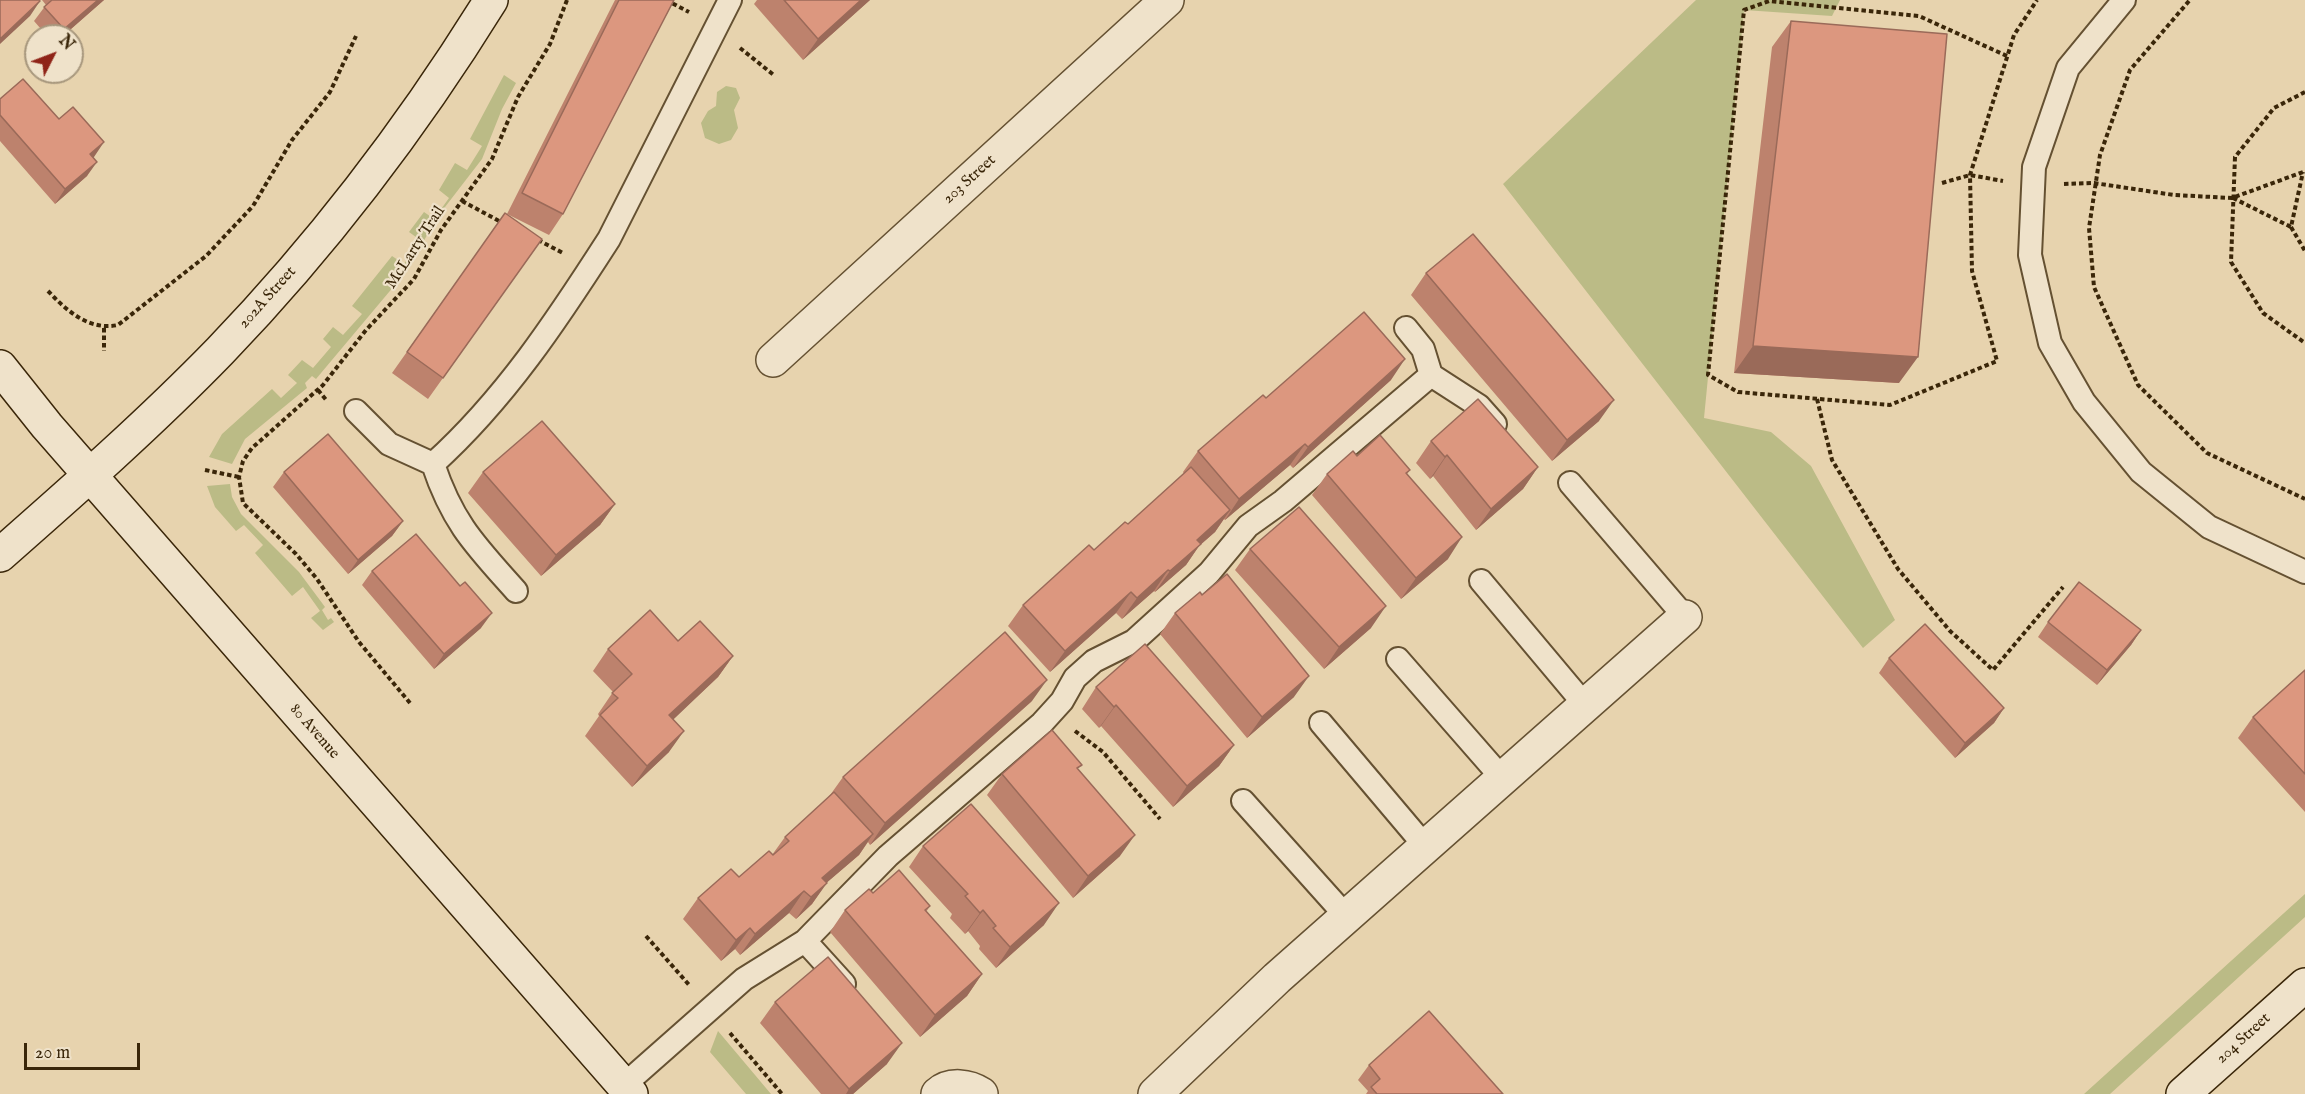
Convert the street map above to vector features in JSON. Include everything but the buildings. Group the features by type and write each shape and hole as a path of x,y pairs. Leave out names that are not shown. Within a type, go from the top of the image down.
{"main road":[{"name":"202A Street","path":"0,555 91,474 219,352 290,275 398,139 455,58 491,0"},
{"name":"203 Street","path":"773,360 1167,0"},
{"name":"80 Avenue","path":"0,367 473,916 627,1090"},
{"path":"1155,1094 1346,916 1685,617"},
{"name":"204 Street","path":"2183,1094 2305,985"},
{"path":"938,1094 942,1090 969,1087 981,1094"}],"lane":[{"path":"433,464 469,432 510,383 590,268 609,238 730,0"},
{"path":"2124,0 2068,68 2034,167 2030,255 2050,343 2084,402 2141,472 2209,527 2305,572"},
{"path":"1406,328 1423,349 1431,375 1479,406 1508,438"},
{"path":"627,1090 744,979 805,940 888,856 1042,723 1075,678 1094,661 1142,649 1248,526 1291,509 1431,375"},
{"path":"356,411 389,444 433,464 441,489 462,529 516,591"},
{"path":"1570,483 1685,617"},
{"path":"1481,581 1585,705"},
{"path":"1398,659 1502,778"},
{"path":"1322,723 1425,846"},
{"path":"959,795 974,813"},
{"path":"1243,801 1346,916"},
{"path":"805,940 860,1002"}],"path":[{"name":"McLarty Trail","path":"239,477 243,461 252,448 322,385 366,330 414,279 441,230 492,159 518,97 550,45 567,0"},
{"path":"666,0 692,14"},
{"path":"2007,56 1919,16 1769,1 1744,10 1708,375 1738,392 1890,405 1997,361 1972,271 1970,176 2014,36 2037,0"},
{"path":"2189,2 2130,70 2100,155 2089,228 2094,287 2138,385 2207,453 2305,499"},
{"path":"48,291 63,307 91,324 104,328 129,319 151,296 206,256 252,206 292,140 330,92 357,36"},
{"path":"737,45 775,76"},
{"path":"2305,92 2274,108 2235,157 2231,262 2263,313 2305,344"},
{"path":"2232,198 2304,171"},
{"path":"2291,227 2304,171"},
{"path":"1942,183 1970,176 2033,186 2094,183 2174,195 2232,198 2291,227 2305,251"},
{"path":"462,201 503,223"},
{"path":"535,239 590,268"},
{"path":"104,328 104,351"},
{"path":"1817,399 1832,460 1898,569 1950,631 1993,670 2063,587"},
{"path":"205,470 239,477 243,503 278,536 317,579 359,642 410,703"},
{"path":"1055,708 1079,736 1103,752 1160,819"}],"green space":[{"path":"1696,0 1840,0 1832,16 1744,10 1704,418 1771,432 1811,466 1895,620 1863,648 1503,184"},
{"path":"504,75 516,83 502,109 482,159 435,220 410,267 316,379 312,376 305,383 307,388 245,439 232,464 209,457 222,434 272,389 281,398 297,383 288,375 302,360 313,368 331,347 323,339 333,327 343,335 362,314 352,306 392,256 404,264 420,240 409,232 424,212 434,219 449,198 439,190 455,163 467,170 482,146 470,139"},
{"path":"726,86 736,88 740,98 734,110 738,128 731,140 719,144 705,138 701,123 708,111 716,106 717,92"},
{"path":"230,484 232,497 241,514 299,572 325,607 322,610 328,620 331,618 334,622 323,630 311,618 320,611 303,587 292,596 255,553 263,545 244,525 236,531 215,507 207,486"},
{"path":"2305,894 2305,917 2110,1094 2084,1094"},
{"path":"718,1031 771,1094 746,1094 710,1052"}]}
